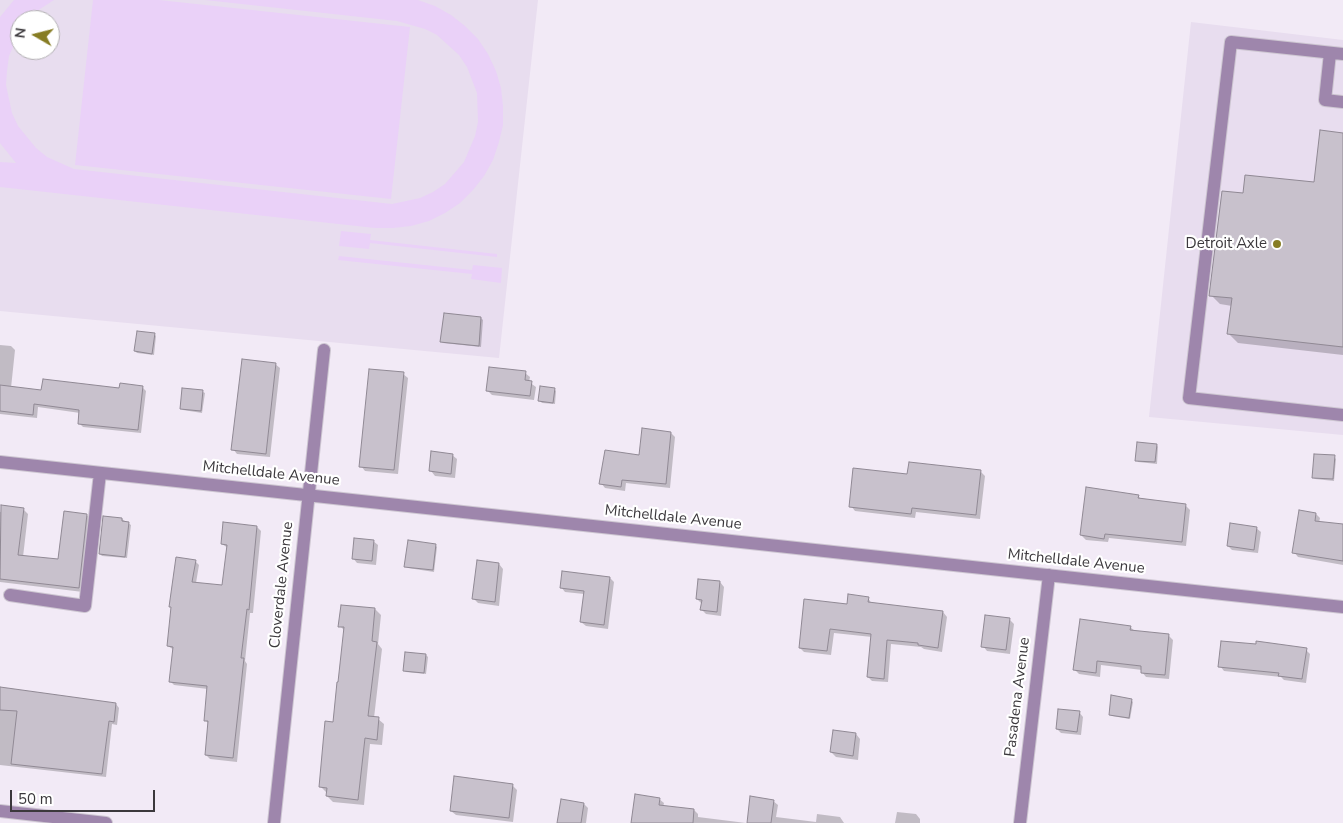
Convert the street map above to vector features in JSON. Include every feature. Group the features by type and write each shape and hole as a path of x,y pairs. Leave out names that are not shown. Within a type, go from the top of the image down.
{"street":[{"path":"1343,54 1230,42 1189,398 1343,415"},
{"path":"1330,53 1325,100 1343,102"},
{"name":"Cloverdale Avenue","path":"274,823 324,350"},
{"name":"Mitchelldale Avenue","path":"0,462 1343,608"},
{"path":"10,595 85,606 100,473"},
{"name":"Pasadena Avenue","path":"1020,823 1049,576"},
{"path":"0,812 106,823"}],"shaded area":[{"path":"0,0 538,0 499,358 0,311"},
{"path":"14,0 54,0 39,10 10,10 10,54 6,85 12,113 18,126 36,148 47,157 74,169 392,204 420,198 433,192 445,184 464,162 475,136 478,122 477,93 467,67 459,55 437,35 425,29 397,21 205,0 418,0 435,6 465,26 478,39 488,54 501,88 503,125 493,160 473,190 460,203 445,213 429,221 411,226 375,228 0,187 0,162 16,163 0,143 0,17"},
{"path":"93,0 159,0 410,27 391,199 75,165"},
{"path":"1191,22 1343,40 1343,435 1149,417"},
{"path":"341,231 371,234 370,240 497,254 497,257 370,243 369,249 339,246"},
{"path":"339,256 472,270 473,265 502,268 501,283 471,279 472,274 338,260"}],"building":[{"name":"Detroit Axle","path":"1320,130 1343,133 1343,347 1227,334 1232,298 1209,296 1222,191 1243,193 1245,175 1314,182"},
{"path":"444,313 481,317 479,346 440,342"},
{"path":"137,331 155,333 152,354 134,351"},
{"path":"242,359 276,363 266,454 231,450"},
{"path":"489,367 526,371 525,380 532,381 530,396 486,391"},
{"path":"369,369 404,372 394,470 359,467"},
{"path":"43,379 119,388 120,383 143,386 138,430 78,424 79,410 34,404 33,415 0,411 0,385 41,390"},
{"path":"540,386 555,388 553,403 538,401"},
{"path":"182,388 203,390 201,411 180,409"},
{"path":"642,428 671,432 666,484 622,480 621,487 599,484 605,450 639,455"},
{"path":"1137,442 1157,444 1155,462 1135,461"},
{"path":"431,451 453,454 451,474 429,471"},
{"path":"1314,454 1335,455 1333,479 1312,478"},
{"path":"909,462 981,470 976,515 912,508 911,514 849,507 853,468 907,474"},
{"path":"1086,487 1139,495 1138,498 1186,504 1182,542 1105,534 1104,539 1080,535"},
{"path":"1,505 24,508 18,555 58,559 64,511 87,514 79,588 0,579"},
{"path":"1299,510 1316,513 1315,521 1343,524 1343,561 1292,553"},
{"path":"103,516 122,518 122,521 129,522 125,557 99,554"},
{"path":"223,522 257,526 249,610 247,609 241,658 244,658 233,758 205,755 208,721 204,721 207,686 169,682 173,647 167,646 171,607 169,607 176,557 196,560 192,582 222,585 227,545 221,544"},
{"path":"1230,523 1257,527 1254,550 1227,546"},
{"path":"354,538 374,540 372,561 352,559"},
{"path":"408,540 436,544 433,570 404,567"},
{"path":"477,560 499,563 495,602 472,599"},
{"path":"562,571 610,577 604,625 580,622 584,591 560,588"},
{"path":"698,579 720,581 717,612 700,610 702,600 696,599"},
{"path":"848,594 869,597 868,602 943,611 938,648 918,645 918,643 887,640 884,679 867,677 871,634 830,629 827,651 799,648 804,599 847,604"},
{"path":"341,605 375,608 372,641 377,642 368,716 379,717 377,740 365,738 358,800 326,796 327,788 319,787 325,721 333,722 338,682 344,627 338,627"},
{"path":"985,615 1010,618 1006,650 981,647"},
{"path":"1080,619 1131,626 1130,630 1169,634 1165,675 1141,673 1141,666 1097,661 1096,673 1073,670"},
{"path":"1221,641 1256,644 1256,641 1307,648 1302,679 1278,676 1279,673 1218,667"},
{"path":"405,652 426,654 424,673 403,671"},
{"path":"0,687 116,703 114,722 109,721 102,774 11,764 17,711 0,710"},
{"path":"1111,695 1132,699 1129,718 1109,715"},
{"path":"1058,709 1080,711 1077,732 1056,729"},
{"path":"833,730 856,733 853,756 830,752"},
{"path":"454,776 513,784 509,818 450,811"},
{"path":"635,794 660,798 659,805 694,809 693,823 631,823"},
{"path":"750,796 774,800 771,823 747,823"},
{"path":"561,799 584,803 581,823 557,823"}],"place":[{"name":"Detroit Axle","path":"1277,244"}]}
